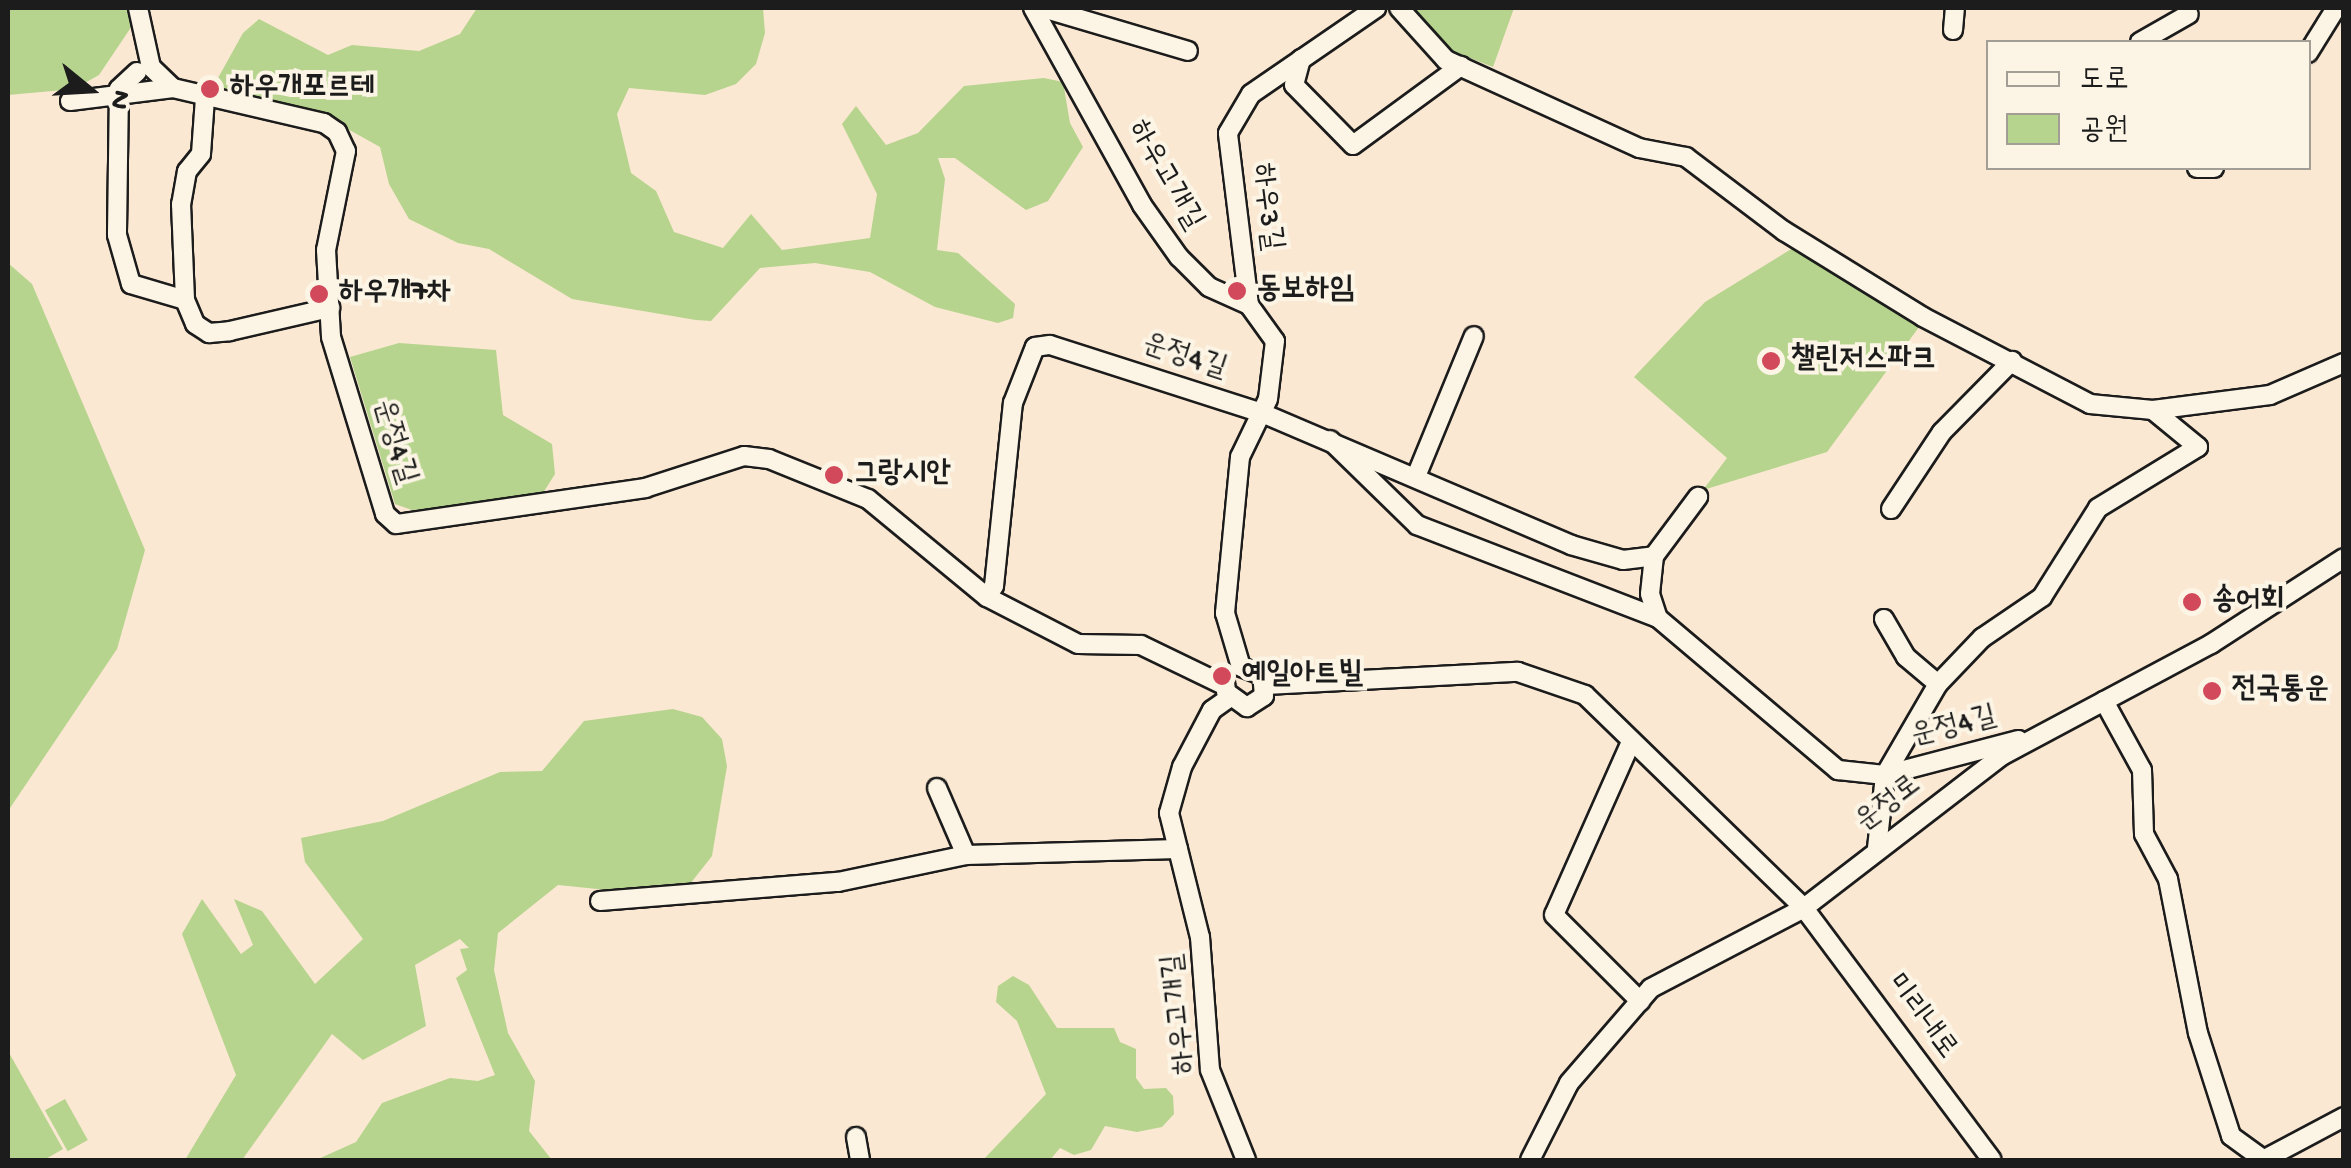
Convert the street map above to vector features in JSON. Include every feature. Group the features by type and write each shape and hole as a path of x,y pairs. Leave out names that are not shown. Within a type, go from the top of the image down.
{"street":[{"path":"138,8 151,68 174,88"},
{"name":"하우고개길","path":"1033,8 1142,205 1179,257 1209,287 1249,305"},
{"path":"1043,8 1188,51"},
{"name":"하우3길","path":"1249,305 1228,134 1251,94 1376,8"},
{"path":"1399,8 1446,60 1611,137 1686,157 1784,230 1922,317 2090,404 2153,410 2270,395 2344,363"},
{"path":"1954,30 1955,8"},
{"path":"2311,48 2336,8"},
{"path":"2144,40 2190,14"},
{"path":"1301,59 1294,85 1353,145 1461,66"},
{"path":"136,72 118,95 116,235 132,284 184,300"},
{"name":"운정4길","path":"70,101 174,88 324,122 337,132 346,151 326,250 336,367 358,413 385,514 396,524 645,488 744,456 868,499 987,598 1078,644 1141,645 1228,692"},
{"path":"206,98 201,154 183,183 184,300 195,324 209,333 330,308"},
{"path":"1228,692 1247,707 1257,704 1266,685 1262,674 1241,668 1225,613 1240,458 1262,413 1275,342 1249,305"},
{"path":"1416,474 1474,336"},
{"name":"운정4길","path":"987,598 994,586 1013,403 1035,348 1050,345 1262,413 1416,474 1572,545 1623,560 1654,556"},
{"path":"1891,509 1942,432 2012,362"},
{"path":"1938,684 1982,638 2042,597 2098,508 2198,448 2153,410"},
{"name":"운정4길","path":"1330,440 1417,525 1658,618 1838,770 1885,775 2036,737"},
{"path":"1658,618 1650,594 1654,556 1698,498"},
{"name":"운정로","path":"1530,1160 1568,1083 1651,988 1804,908 1878,848 2036,737 2211,644 2344,558"},
{"name":"운정4길","path":"1878,848 1885,775 1938,684 1906,657 1884,618"},
{"name":"하우고개길","path":"1241,668 1212,710 1182,768 1169,814 1200,937 1210,1070 1246,1160"},
{"name":"미리내로","path":"1266,685 1518,672 1584,695 1630,742 1742,841 1804,908 1992,1160"},
{"path":"2104,701 2142,770 2144,834 2168,879 2198,1033 2231,1136 2263,1160 2344,1117"},
{"path":"1630,742 1554,916 1640,1001"},
{"path":"936,788 966,855"},
{"path":"600,902 838,882 966,855 1178,849"},
{"path":"856,1137 860,1160"}],"green space":[{"path":"8,8 144,8 99,75 74,89 8,95"},
{"path":"477,8 763,8 765,33 756,64 736,84 705,95 629,88 617,114 631,173 656,191 674,232 723,248 751,214 782,250 870,238 877,194 842,124 856,106 886,145 918,133 964,86 1044,78 1063,82 1070,123 1083,147 1048,201 1026,210 955,158 938,158 945,179 937,250 958,253 1015,304 1013,318 998,323 935,307 870,272 815,263 760,268 711,321 696,320 572,299 489,249 458,243 409,219 389,184 380,147 312,109 227,96 213,87 243,33 259,19 328,55 352,45 419,51 460,34"},
{"path":"1410,8 1514,8 1493,67 1447,49"},
{"name":"챌린저스파크","path":"1793,248 1816,254 1922,323 1827,452 1703,490 1727,458 1634,377 1705,302"},
{"path":"8,263 32,284 145,550 117,649 8,811"},
{"path":"399,343 496,350 503,415 552,444 555,474 538,501 412,510 395,504 350,357"},
{"path":"673,709 702,717 722,739 727,766 712,856 690,884 627,892 558,885 498,933 494,970 508,1033 535,1081 529,1131 552,1160 316,1160 356,1142 382,1103 450,1078 478,1081 495,1075 456,978 467,970 460,949 469,948 460,939 415,965 426,1026 363,1060 332,1034 242,1160 185,1160 236,1075 182,934 202,899 241,954 253,945 234,899 262,911 315,984 363,939 305,862 301,838 383,821 500,772 542,771 584,721"},
{"path":"1013,976 1029,985 1057,1028 1114,1028 1120,1042 1136,1049 1136,1078 1144,1089 1166,1088 1173,1096 1174,1114 1162,1127 1137,1132 1105,1126 1091,1150 1074,1155 1060,1148 1050,1160 983,1160 1046,1094 1017,1021 996,1002 998,986"},
{"path":"8,1051 63,1149 44,1160 8,1160"},
{"path":"65,1099 88,1140 68,1151 45,1110"}],"place":[{"name":"하우개포르테","path":"210,89"},
{"name":"동보하임","path":"1237,291"},
{"name":"하우개7차","path":"319,294"},
{"name":"챌린저스파크","path":"1771,361"},
{"name":"그랑시안","path":"834,475"},
{"name":"송어회","path":"2192,602"},
{"name":"예일아트빌","path":"1222,676"},
{"name":"전국통운","path":"2212,691"}]}
